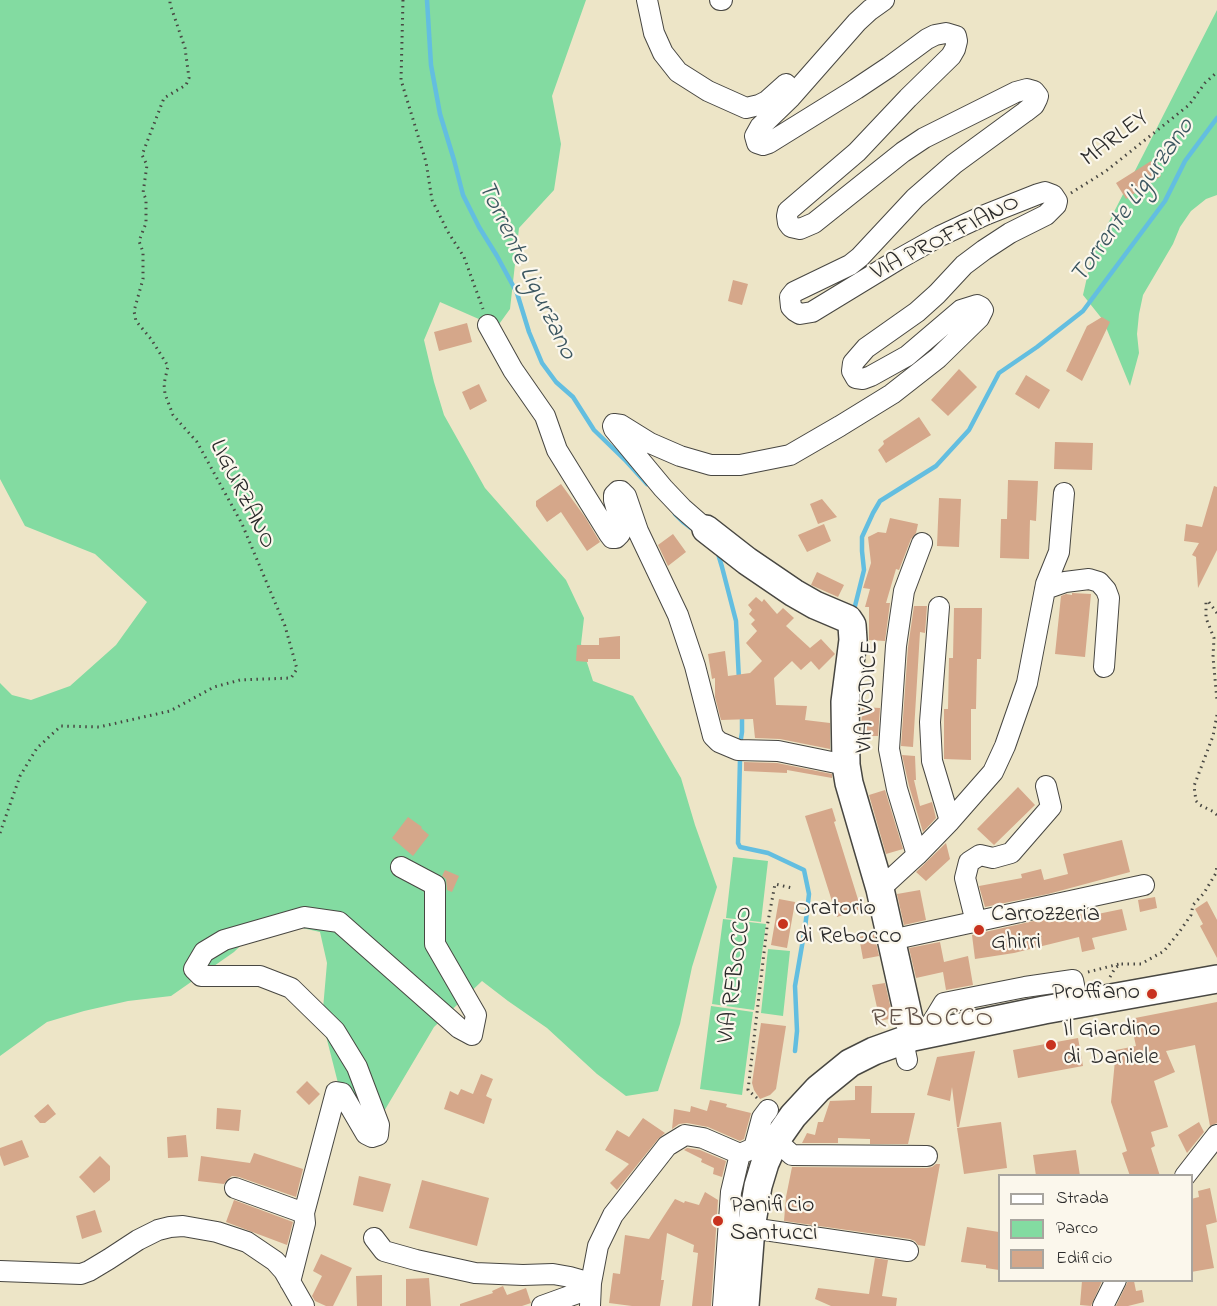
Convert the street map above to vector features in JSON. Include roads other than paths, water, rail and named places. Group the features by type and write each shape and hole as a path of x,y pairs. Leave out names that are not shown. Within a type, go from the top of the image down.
{"main road":[{"name":"VIA PROFFIANO","path":"706,529 794,593 848,619 854,629 845,702 846,765 849,783 880,889 912,1044"},
{"path":"745,1306 751,1228 758,1186 765,1162 774,1143 793,1116 818,1089 850,1063 874,1051 912,1044 1044,1011 1075,993 1104,1000 1217,979"}],"street":[{"path":"647,0 654,33 663,52 678,72 708,91 746,108 767,101 787,83 801,85"},
{"name":"VIA PROFFIANO","path":"706,529 663,488 613,428 614,424 621,425 650,443 680,456 711,465 740,465 790,455 892,394 938,358 974,324 982,313 981,307 977,305 961,310 907,356 871,376 863,379 856,378 852,371 853,363 866,348 917,312 964,265 1010,233 1046,215 1056,205 1057,201 1053,195 1045,192 1038,194 940,236 812,312 805,314 795,311 789,304 794,292 855,261 915,198 954,164 1030,108 1038,96 1031,90 1016,92 924,138 807,227 800,229 791,227 788,223 788,211 857,152 951,56 955,49 957,38 954,34 935,35 889,68 769,143 763,145 757,143 755,136 760,127 791,97 857,22 884,0"},
{"path":"488,325 513,370 545,416 557,450 612,538 620,534 621,525 614,495 621,491 626,496 638,531 678,615 695,666 713,736 719,742 738,750 778,751 846,765"},
{"path":"880,889 950,821 993,772 1005,746 1027,683 1045,589 1059,552 1064,492"},
{"name":"VIA VODICE","path":"917,855 897,789 889,749 896,646 904,591 922,543"},
{"path":"1045,589 1065,582 1089,579 1099,582 1106,590 1109,598 1104,667"},
{"path":"939,607 930,723 932,761 950,821"},
{"path":"976,921 965,878 969,862 980,855 993,858 1011,853 1051,807 1046,786"},
{"path":"290,1282 305,1223 304,1213 336,1092 342,1093 366,1134 372,1137 378,1135 379,1125 357,1067 335,1031 291,988 260,976 201,976 194,969 204,952 224,940 304,917 339,922 459,1029 472,1035 476,1015 435,944 435,885 401,867"},
{"path":"891,940 1144,885"},
{"path":"912,1044 944,1003 1031,986 1075,993"},
{"path":"1031,986 1044,1011"},
{"path":"590,1306 591,1283 598,1246 613,1215 667,1146 685,1135 703,1138 740,1154 754,1148 762,1118 768,1110"},
{"path":"1187,1174 1217,1135"},
{"path":"774,1143 792,1155 927,1156"},
{"path":"723,1306 731,1192 740,1154"},
{"path":"235,1188 304,1213"},
{"path":"0,1270 81,1274 109,1259 138,1239 158,1230 183,1226 247,1242 275,1261 304,1306"},
{"path":"751,1228 908,1251"},
{"path":"374,1238 384,1251 475,1273 553,1274 591,1283"},
{"path":"1103,1306 1115,1282"},
{"path":"542,1306 578,1293 591,1283"}],"waterway":[{"name":"Torrente Ligurzano","path":"427,0 431,65 440,114 463,195 517,293 529,332 542,363 556,382 573,397 594,430 647,484"},
{"name":"Torrente Ligurzano","path":"855,606 864,570 862,537 880,501 936,466 969,430 999,373 1083,311 1165,201 1185,161 1217,118"},
{"name":"Torrente Ligurzano","path":"675,514 691,528"},
{"name":"Torrente Ligurzano","path":"717,550 736,621 739,680"},
{"name":"Torrente Ligurzano","path":"740,745 742,715"},
{"name":"Torrente Ligurzano","path":"740,759 738,843 740,847 768,853 804,870 809,894 795,986 797,1031 795,1051"}],"place":[{"name":"Oratorio di Rebocco","path":"783,924"},
{"name":"Carrozzeria Ghirri","path":"979,930"},
{"name":"Proffiano","path":"1152,994"},
{"name":"Il Giardino di Daniele","path":"1051,1045"},
{"name":"Panificio Santucci","path":"718,1221"}],"district":[{"name":"REBOCCO","path":"933,1021"}]}
